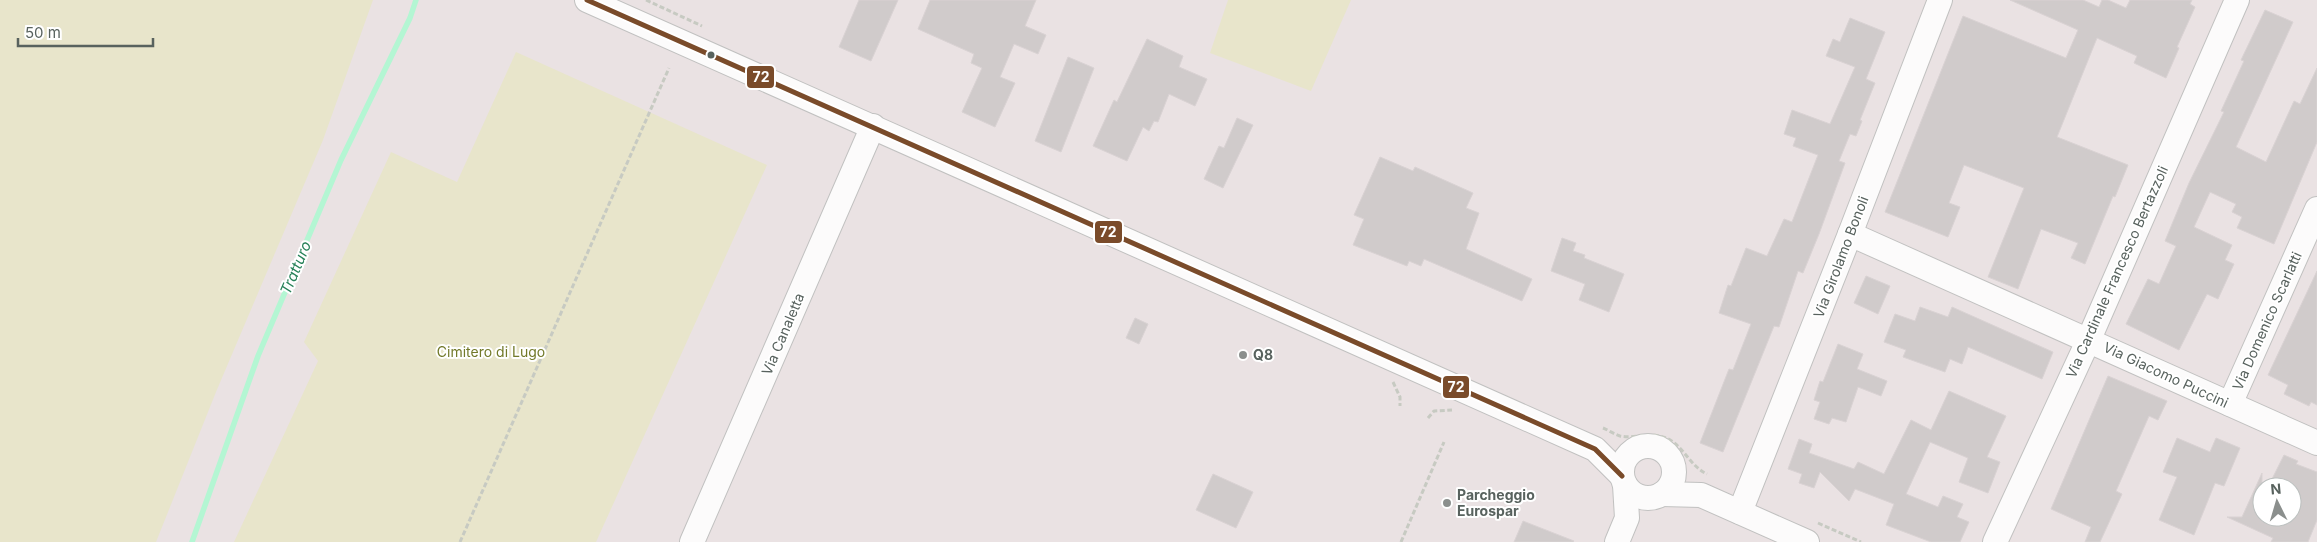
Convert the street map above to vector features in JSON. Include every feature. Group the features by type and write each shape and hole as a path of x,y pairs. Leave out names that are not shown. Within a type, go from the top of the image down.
{"street":[{"path":"587,0 1595,449 1638,496 1658,495 1706,485"},
{"name":"Via Girolamo Bonoli","path":"1740,512 1940,0"},
{"name":"Via Cardinale Francesco Bertazzoli","path":"1995,542 2088,339 2236,0"},
{"name":"Via Canaletta","path":"692,542 873,126"},
{"name":"Via Domenico Scarlatti","path":"2230,404 2317,209"},
{"name":"Via Giacomo Puccini","path":"1850,234 2317,443"},
{"path":"1595,449 1638,448 1646,446 1662,451 1672,464 1706,485 1740,512 1812,532"},
{"path":"1617,542 1627,518 1624,480 1625,460 1638,448"},
{"path":"1627,518 1658,495 1672,480 1672,464"}],"path":[{"path":"646,0 705,28"},
{"path":"460,542 669,68"},
{"path":"1595,424 1622,436 1644,434 1664,437 1682,449 1699,471 1706,485"},
{"path":"1401,542 1444,442"},
{"path":"1812,532 1860,542"}],"green space":[{"path":"0,0 373,0 323,140 216,392 156,542 0,542"},
{"path":"1228,0 1351,0 1311,91 1210,53"},
{"name":"Cimitero di Lugo","path":"516,52 767,165 596,542 234,542 318,361 304,342 391,152 457,182"}],"building":[{"path":"859,0 898,0 871,61 839,47"},
{"path":"930,0 1036,0 1025,26 1046,35 1038,54 1014,44 1000,77 1015,83 995,127 962,112 982,68 971,63 974,54 918,29"},
{"path":"2010,0 2083,0 2099,7 2102,0 2108,0 2126,8 2130,0 2192,0 2190,4 2195,7 2177,47 2179,48 2166,78 2134,63 2137,56 2097,38 2057,137 2128,165 2085,264 2071,258 2078,243 2041,229 2018,289 1988,277 2024,188 1964,165 1949,203 1960,207 1948,237 1885,212 1963,16 2066,58 2078,30"},
{"path":"2265,10 2293,22 2236,147 2266,162 2294,101 2300,104 2317,68 2317,142 2274,244 2237,228 2242,217 2232,212 2236,204 2210,192 2194,227 2232,245 2225,260 2234,264 2218,299 2207,294 2179,350 2126,324 2148,279 2159,284 2176,246 2165,241 2189,183 2224,112 2221,111 2244,61 2241,60"},
{"path":"1850,18 1885,32 1866,79 1875,83 1860,120 1862,121 1856,136 1850,134 1839,161 1845,163 1803,273 1798,271 1779,327 1774,326 1723,452 1700,443 1729,369 1733,370 1751,324 1719,313 1728,285 1731,286 1746,248 1767,256 1784,219 1792,222 1818,155 1793,146 1796,138 1784,134 1792,110 1830,124 1855,67 1826,56 1833,39 1840,42"},
{"path":"1147,39 1183,56 1179,67 1207,79 1195,106 1169,94 1158,122 1154,121 1149,131 1143,127 1127,161 1093,146 1114,100 1117,102"},
{"path":"1068,57 1094,68 1061,152 1035,141"},
{"path":"1237,118 1253,125 1223,188 1204,179 1219,146 1224,148"},
{"path":"1380,157 1413,171 1415,167 1473,193 1466,208 1479,213 1466,249 1532,279 1522,301 1424,259 1421,266 1409,261 1407,266 1353,245 1364,219 1354,215"},
{"path":"1562,238 1576,243 1573,251 1585,255 1584,258 1624,274 1609,312 1579,300 1585,284 1551,271"},
{"path":"2317,271 2317,405 2311,402 2309,406 2284,394 2288,385 2268,375"},
{"path":"1866,276 1890,286 1878,314 1854,303"},
{"path":"1920,307 1948,317 1952,307 2053,352 2042,379 1968,347 1962,364 1950,359 1945,372 1903,357 1906,350 1884,342 1895,314 1915,321"},
{"path":"1135,318 1148,324 1139,344 1126,338"},
{"path":"1838,344 1863,354 1857,369 1887,381 1881,396 1858,387 1846,422 1832,418 1829,424 1814,419 1820,402 1814,400 1820,381 1823,382"},
{"path":"2108,376 2167,401 2158,420 2149,416 2116,491 2122,494 2100,542 2085,542 2091,527 2051,509"},
{"path":"1949,391 2006,416 1987,457 2000,462 1988,493 1959,482 1968,458 1930,442 1906,494 1938,507 1943,496 1963,504 1957,517 1969,522 1960,542 1931,542 1886,525 1894,504 1855,489 1849,501 1820,472 1814,488 1799,483 1802,474 1788,469 1799,439 1812,444 1809,453 1854,469 1858,462 1884,474 1911,420 1931,430"},
{"path":"2177,438 2210,452 2216,438 2240,448 2224,486 2215,483 2194,535 2159,520 2177,477 2163,472"},
{"path":"2284,455 2298,461 2296,464 2317,472 2317,520 2308,542 2271,542 2273,538 2227,517 2242,517 2252,495 2252,527 2302,527 2302,477 2273,477"},
{"path":"1213,474 1253,492 1236,528 1196,510"},
{"path":"1523,521 1574,541 1514,542"}],"waterway":[{"name":"Tratturo","path":"192,542 258,356 341,160 410,18 416,0"}],"transit line":[{"name":"72","path":"587,0 1595,449 1622,476"}],"place":[{"name":"Q8","path":"1243,355"},
{"name":"Parcheggio Eurospar","path":"1447,503"}]}
